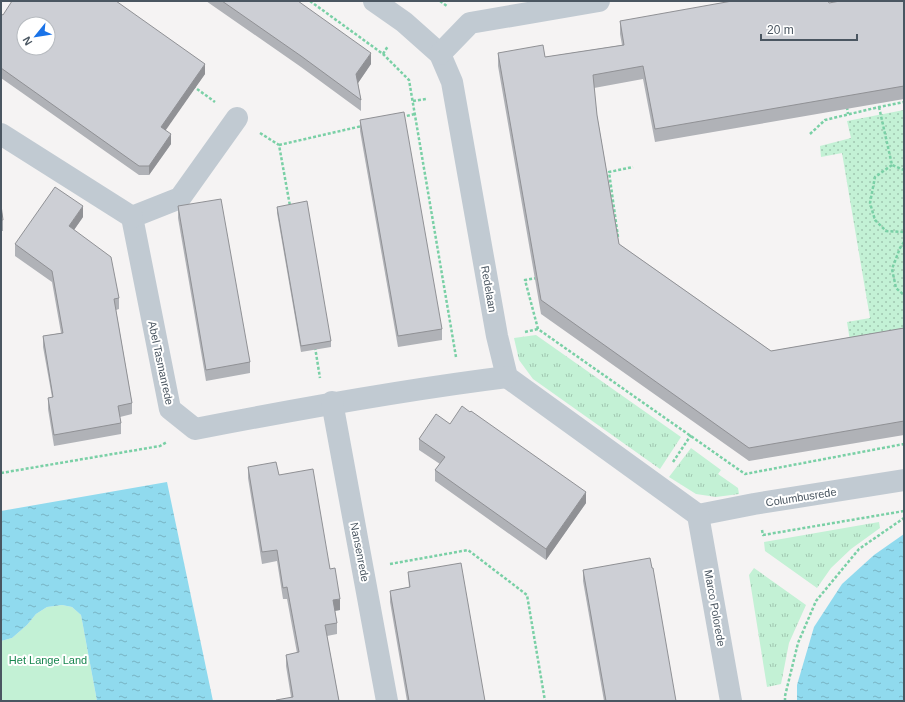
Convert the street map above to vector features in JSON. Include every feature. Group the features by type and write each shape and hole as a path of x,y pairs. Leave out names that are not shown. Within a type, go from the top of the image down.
{"street":[{"name":"Redelaan","path":"374,1 404,22 440,54 452,82 497,336 507,377"},
{"path":"440,54 470,22 599,1"},
{"path":"1,134 132,217 180,198 237,118"},
{"name":"Abel Tasmanrede","path":"132,217 170,409 195,429"},
{"path":"195,429 328,403 507,377 698,515"},
{"name":"Nansenrede","path":"328,403 363,569 387,701"},
{"name":"Columbusrede","path":"698,515 754,504 904,480"},
{"name":"Marco Polorede","path":"698,515 732,701"}],"path":[{"path":"310,1 383,54 409,80 461,383"},
{"path":"187,82 237,118 279,144 362,126"},
{"path":"810,134 825,120 904,102"},
{"path":"847,107 848,114"},
{"path":"879,107 892,165"},
{"path":"400,118 415,114"},
{"path":"279,144 290,207"},
{"path":"892,165 904,170"},
{"path":"892,165 875,178 870,203 875,220 886,230 904,232"},
{"path":"618,238 608,172 633,167"},
{"path":"904,242 900,248 892,269 896,288 904,295"},
{"path":"540,278 525,280 538,329 745,474 904,444"},
{"path":"314,341 328,403"},
{"path":"1,473 160,446 195,429"},
{"path":"785,701 798,643 816,601 859,549 904,518"},
{"path":"363,569 468,550 528,595 545,701"}],"green space":[{"path":"904,110 904,332 850,341 847,322 870,318 842,153 821,157 820,146 851,138 847,121"},
{"path":"536,335 681,437 660,469 533,379 519,360 514,338"},
{"path":"691,448 721,470 718,474 738,488 739,494 716,497 696,494 669,477"},
{"path":"879,522 880,528 851,549 831,568 817,588 765,551 764,542"},
{"path":"754,568 806,605 789,643 781,684 767,687 749,575"},
{"name":"Het Lange Land","path":"62,605 72,607 81,615 97,701 1,701 1,641 12,638 27,625 36,614 47,607"}],"water":[{"path":"167,482 213,701 97,701 81,615 72,607 62,605 47,607 36,614 27,625 12,638 1,641 1,511"},
{"path":"904,534 904,701 797,701 797,685 814,627 842,584 874,555"}],"building":[{"path":"12,1 116,1 205,64 161,127 171,134 149,166 139,166 1,68 1,14 3,15"},
{"path":"222,1 298,1 371,53 356,74 361,100 301,56"},
{"path":"732,1 828,1 829,3 840,1 904,1 904,86 655,129 643,66 593,75 597,115 619,244 771,351 904,328 904,421 749,448 541,300 498,53 543,45 545,57 624,45 620,21"},
{"path":"404,112 442,329 398,336 360,120"},
{"path":"55,187 83,206 69,226 111,257 119,298 114,299 132,403 118,406 121,423 54,435 48,398 53,397 43,336 63,333 52,271 15,244"},
{"path":"221,199 250,362 206,370 178,206"},
{"path":"307,201 331,341 301,346 277,207"},
{"path":"1,205 3,220 1,220"},
{"path":"462,406 586,492 546,549 435,470 445,457 419,439 436,414 450,424"},
{"path":"276,462 279,475 313,469 330,569 335,568 340,599 333,600 337,623 325,625 339,701 276,701 293,697 286,655 299,652 287,587 283,588 277,550 262,552 248,467"},
{"path":"650,558 676,701 606,701 583,570"},
{"path":"461,563 485,701 409,701 390,591 410,587 408,572"}]}
